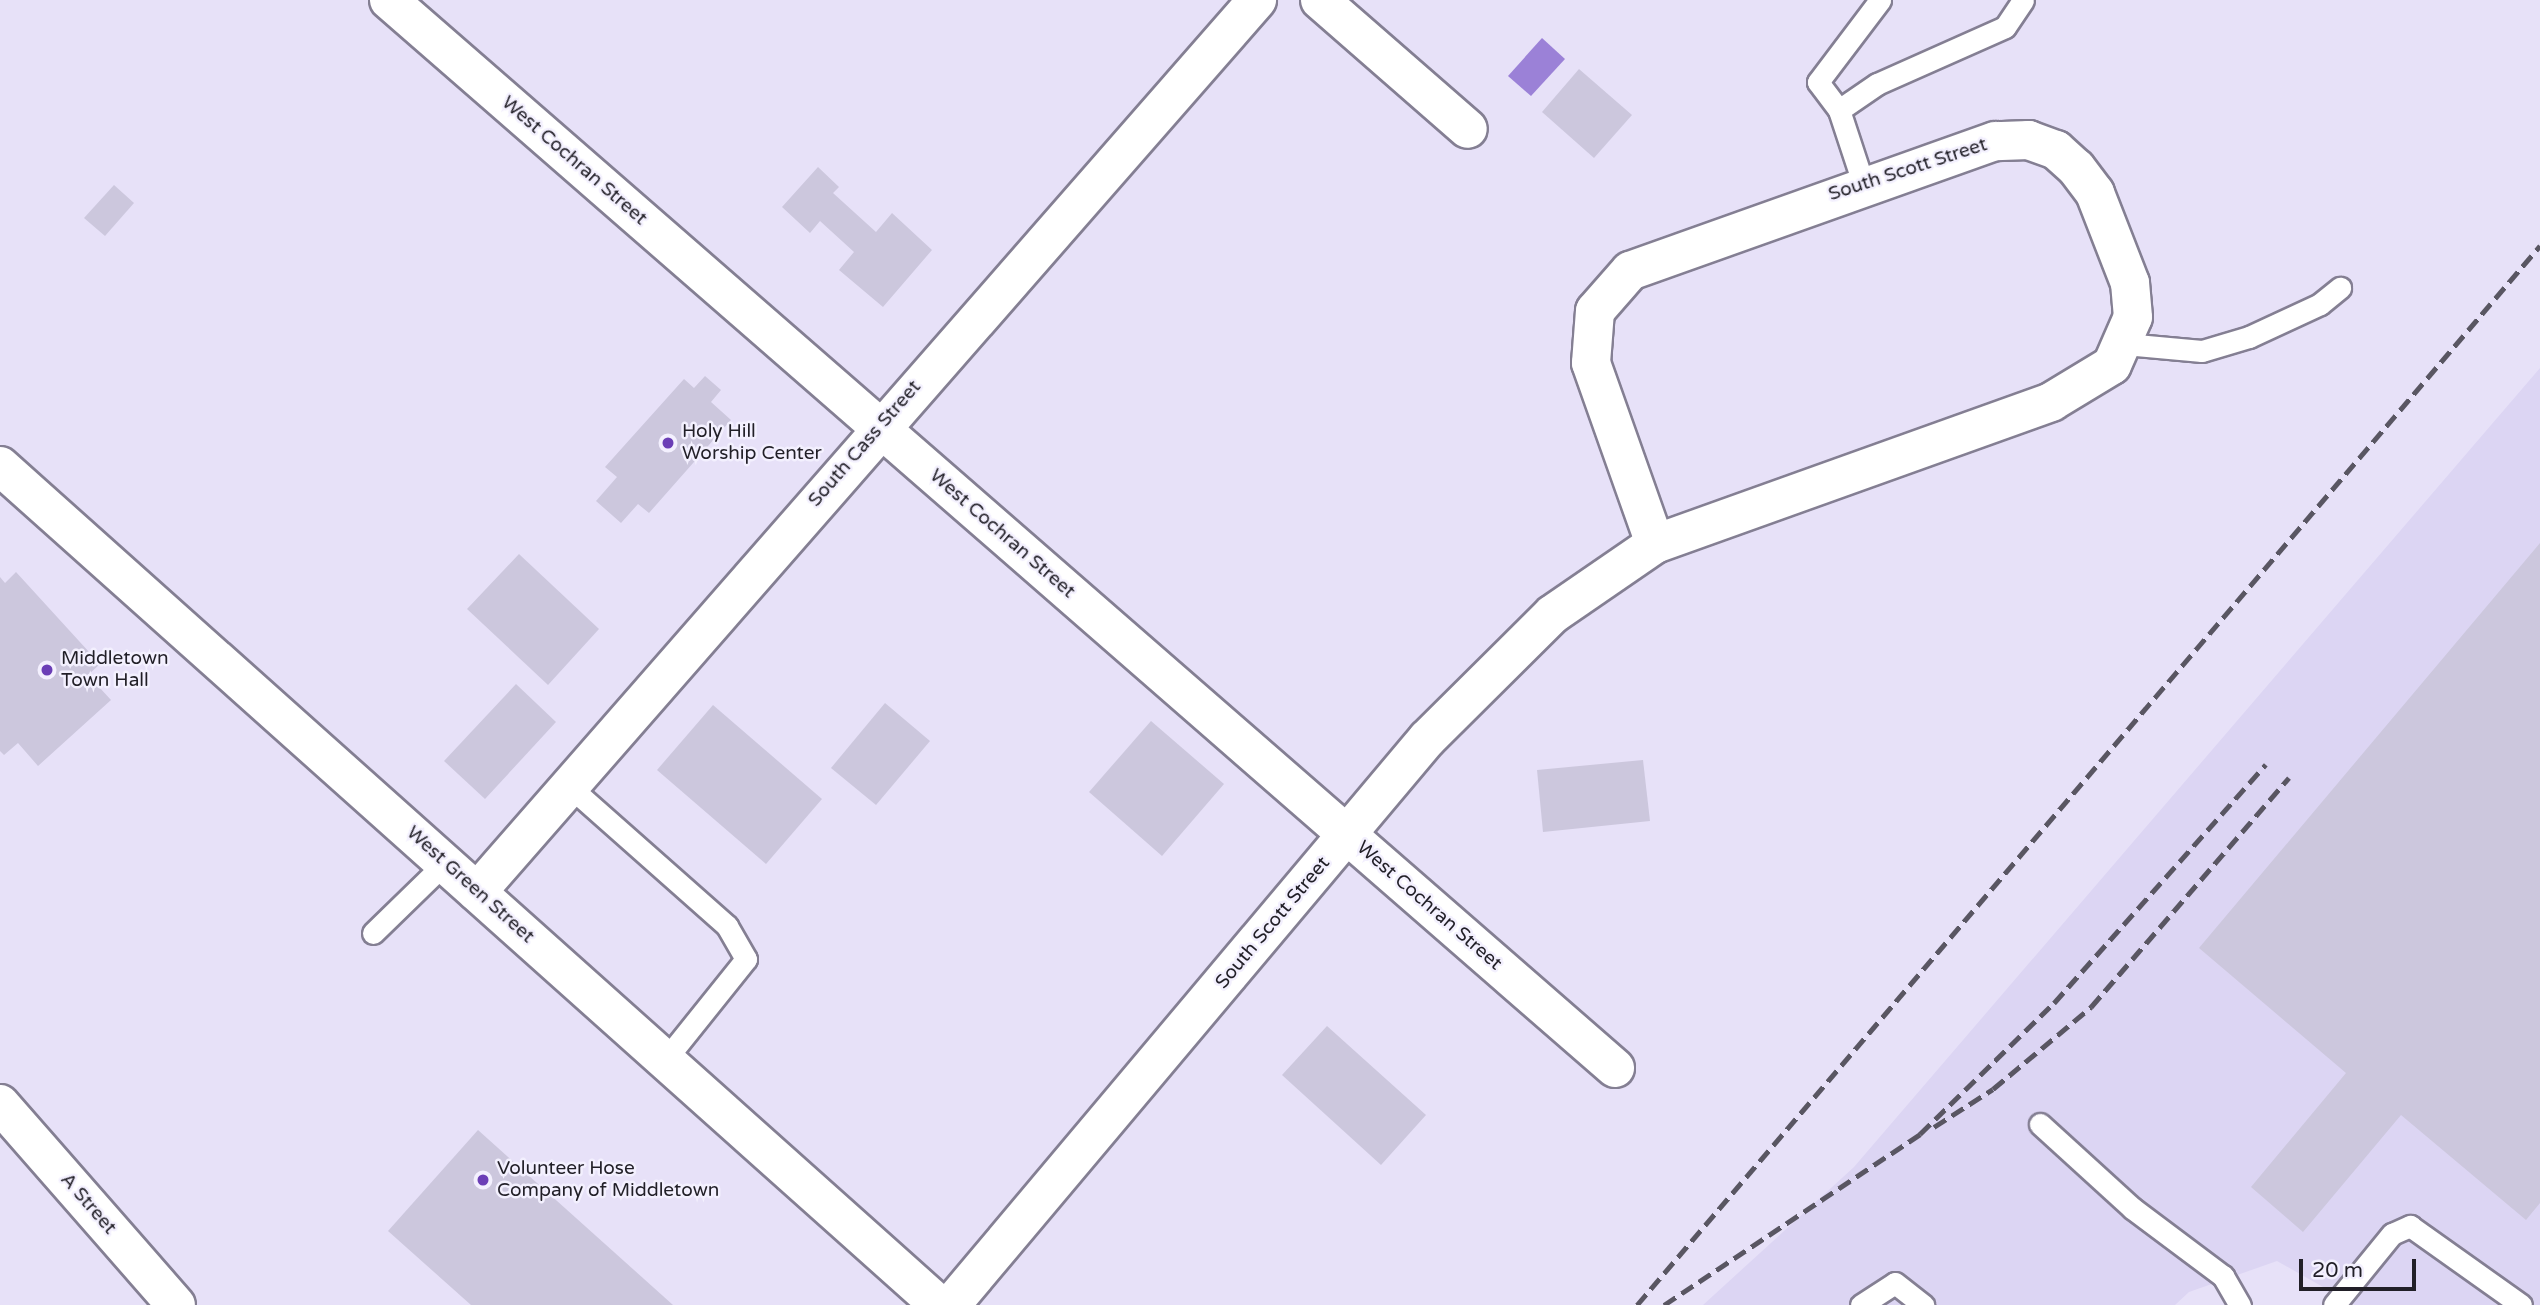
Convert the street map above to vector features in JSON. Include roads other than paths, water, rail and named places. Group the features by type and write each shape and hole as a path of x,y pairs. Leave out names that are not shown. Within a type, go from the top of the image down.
{"street":[{"name":"West Cochran Street","path":"389,0 1615,1068"},
{"name":"South Cass Street","path":"477,892 879,428 1257,0"},
{"path":"1320,0 1468,129"},
{"name":"South Scott Street","path":"951,1305 1347,835 1489,673 1553,614 1655,544 2051,402 2095,380 2125,344 2133,317 2130,283 2095,192 2056,150 2029,141 1995,141 1863,183 1657,257 1630,271 1595,311 1591,363 1655,544"},
{"name":"West Green Street","path":"0,466 939,1305"},
{"name":"A Street","path":"0,1104 176,1305"}],"lane":[{"path":"1863,183 1839,110 1818,82 1880,0"},
{"path":"1839,110 1877,84 2005,27 2023,0"},
{"path":"2125,344 2202,351 2249,337 2340,288"},
{"path":"569,786 727,926 746,959 665,1060"},
{"path":"373,933 445,863"},
{"path":"2040,1124 2132,1208 2223,1276 2240,1305"},
{"path":"2334,1305 2392,1234 2410,1226 2521,1305"},
{"path":"1861,1305 1895,1283 1923,1305"}],"railway":[{"path":"1637,1305 2540,246"},
{"path":"1664,1305 1920,1134 2054,1003 2266,764"},
{"path":"1934,1127 1993,1089 2091,1007 2289,778"}],"place":[{"name":"Holy Hill Worship Center","path":"668,443"},
{"name":"Middletown Town Hall","path":"47,670"},
{"name":"Volunteer Hose Company of Middletown","path":"483,1180"}]}
